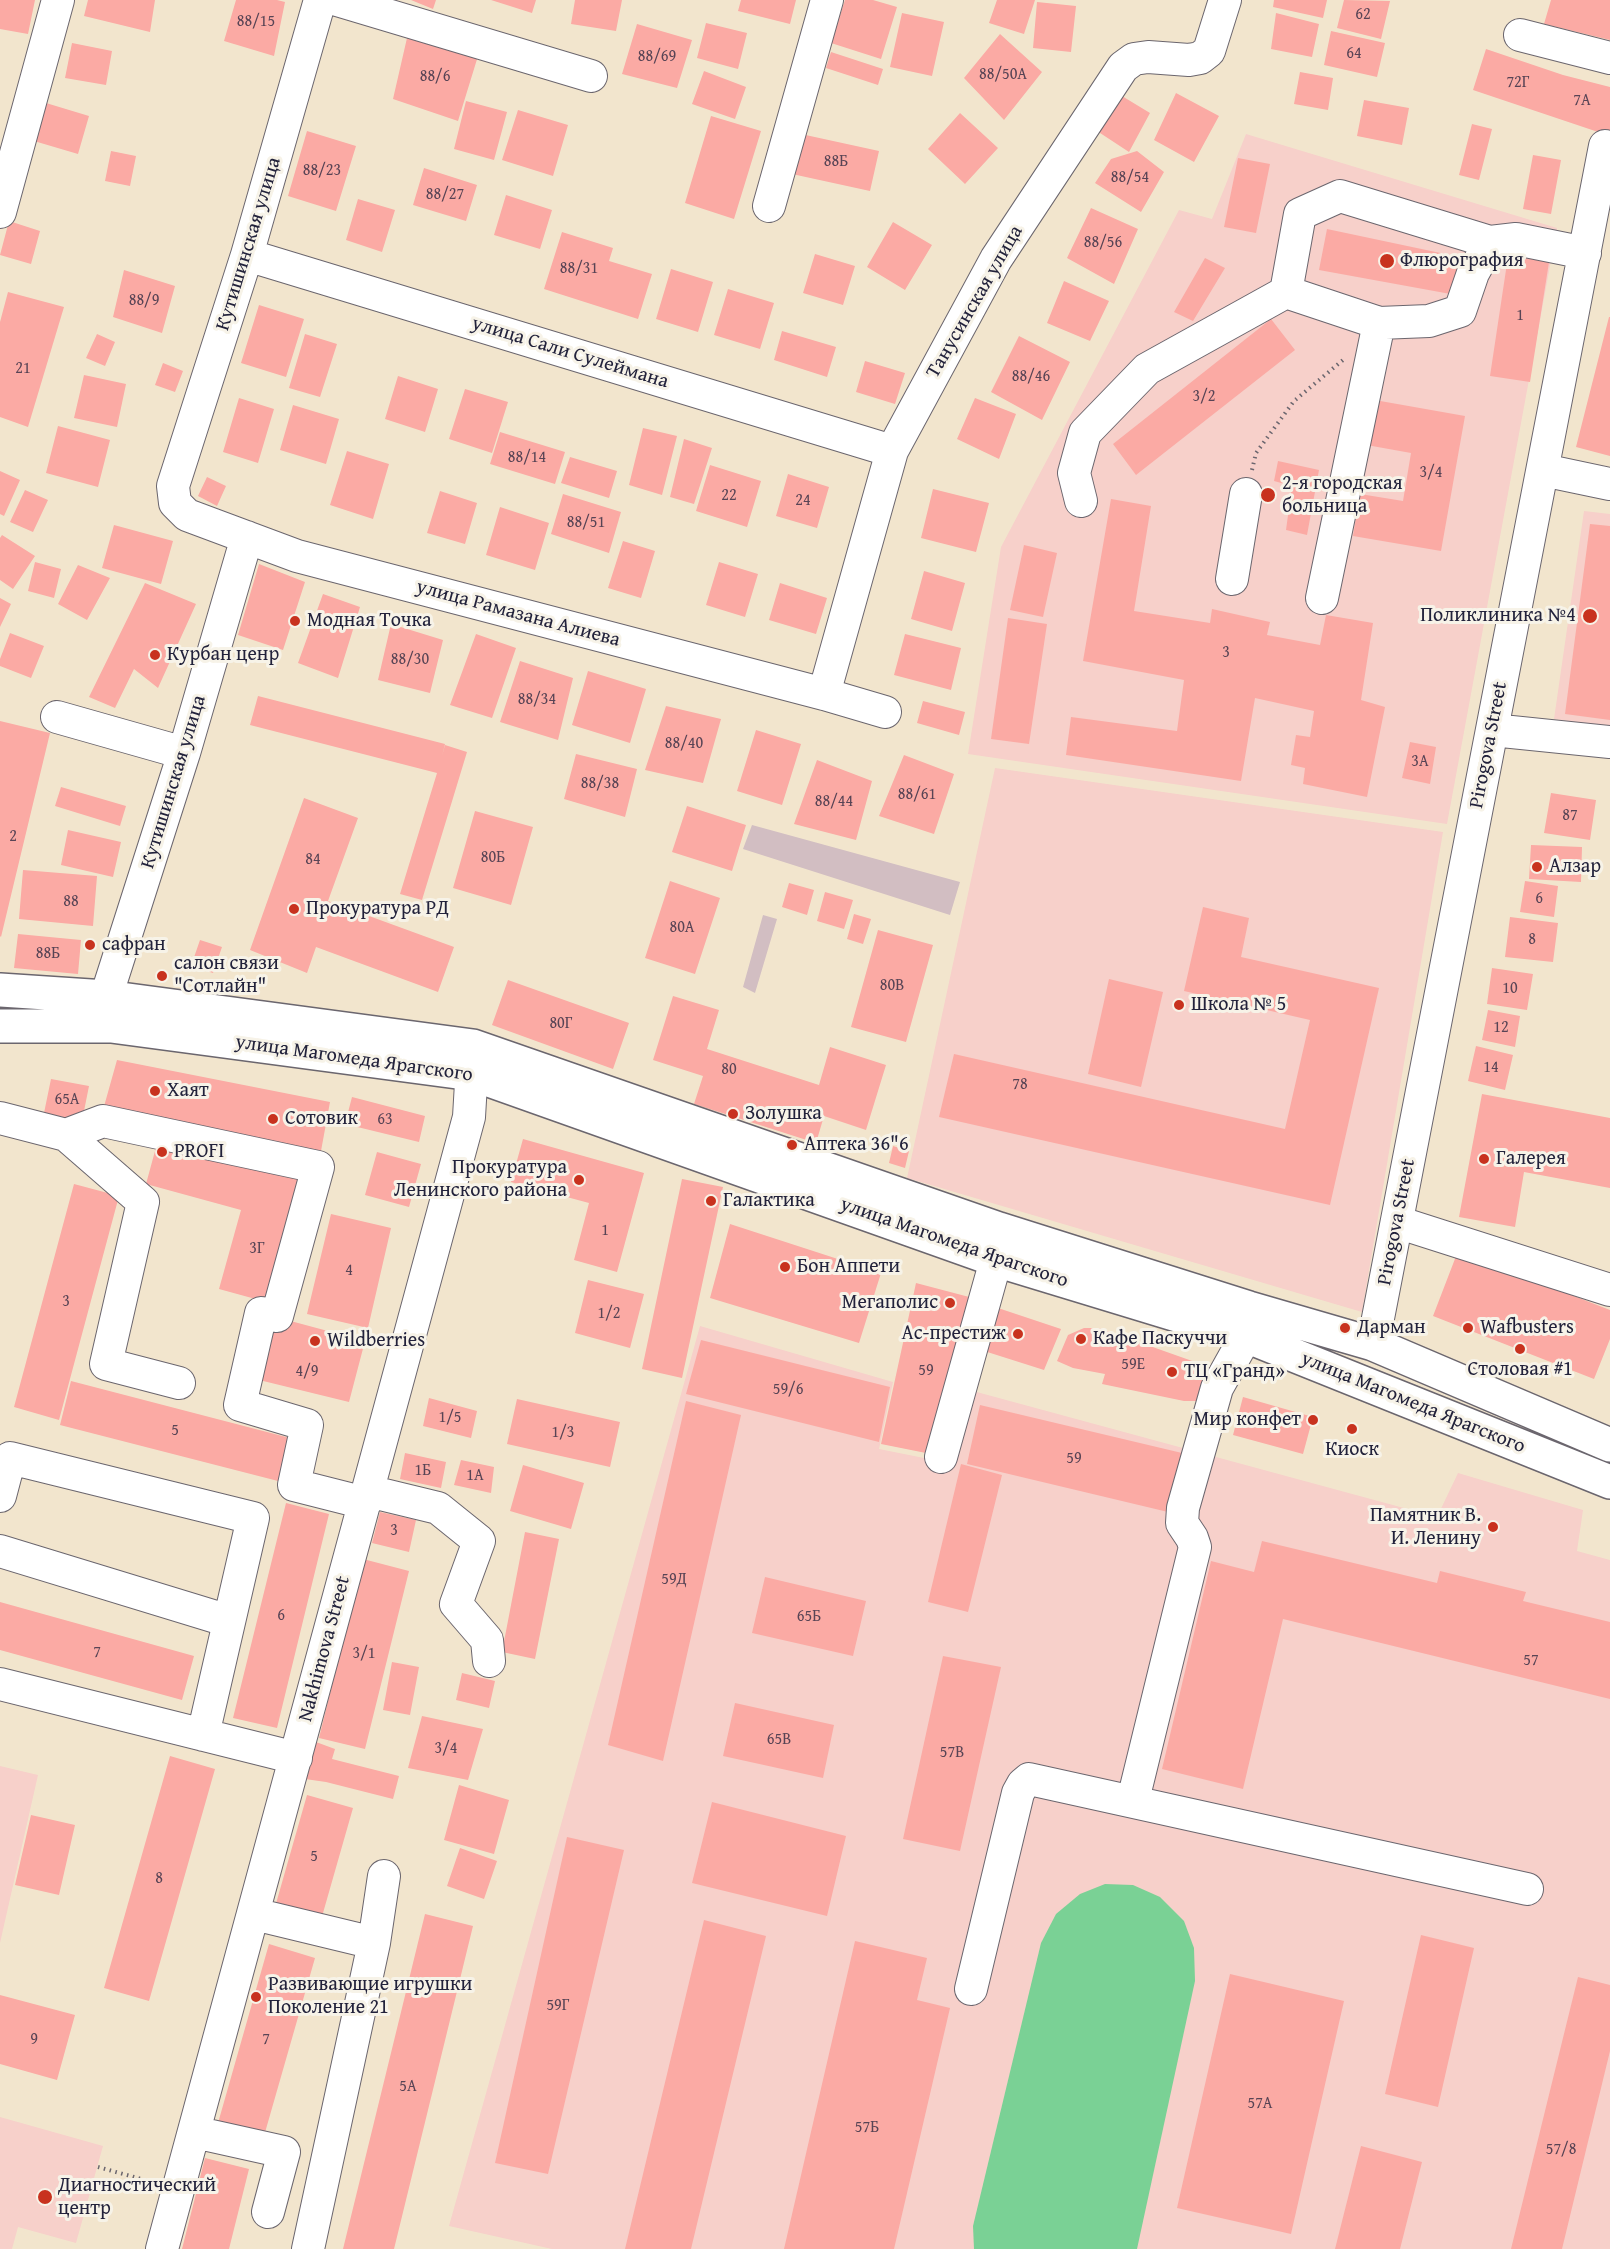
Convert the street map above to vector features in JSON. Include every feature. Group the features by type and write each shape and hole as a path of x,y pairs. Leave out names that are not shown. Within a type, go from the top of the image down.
{"main road":[{"name":"улица Магомеда Ярагского","path":"1,999 472,1060 997,1245 1247,1322 1610,1482"},
{"name":"улица Магомеда Ярагского","path":"0,1026 108,1012"},
{"name":"улица Магомеда Ярагского","path":"1247,1322 1373,1344 1610,1445"}],"street":[{"path":"0,213 58,0"},
{"name":"Кутишинская улица","path":"173,486 247,255 320,0"},
{"path":"337,0 591,76"},
{"path":"769,206 827,0"},
{"name":"Танусинская улица","path":"824,694 892,451 996,259 1123,67 1134,59 1148,57 1189,60 1200,58 1209,51 1225,0"},
{"path":"1520,35 1610,58"},
{"name":"Pirogova Street","path":"1373,1344 1605,146"},
{"path":"1286,292 1300,214 1340,196 1490,242 1516,239 1584,253"},
{"path":"1286,292 1378,328 1429,321 1460,311 1473,273 1490,242"},
{"name":"улица Сали Сулеймана","path":"247,255 892,451"},
{"path":"1081,501 1074,473 1085,434 1147,369 1286,292"},
{"path":"1322,598 1378,328"},
{"path":"1543,470 1610,484"},
{"name":"улица Рамазана Алиева","path":"173,486 175,503 187,515 297,556 885,712"},
{"path":"1232,579 1246,494"},
{"name":"Кутишинская улица","path":"108,1012 247,537"},
{"path":"57,717 184,753"},
{"path":"1492,730 1610,742"},
{"name":"Nakhimova Street","path":"162,2249 470,1117 472,1060"},
{"path":"0,1118 66,1135 143,1202 106,1364 179,1383"},
{"path":"66,1135 103,1121 318,1167 277,1316 261,1313 240,1405 307,1425 294,1485 438,1508 479,1541 456,1604 487,1640 489,1661"},
{"path":"1397,1222 1610,1290"},
{"path":"941,1457 997,1245"},
{"path":"1133,1800 1195,1547 1182,1523 1183,1508 1217,1388 1247,1322"},
{"path":"0,1496 10,1458 253,1518 203,1735"},
{"path":"0,1551 229,1621"},
{"path":"0,1684 296,1758"},
{"path":"971,1989 1018,1793 1026,1780 1033,1778 1527,1889"},
{"path":"308,2249 374,1943 384,1876"},
{"path":"254,1914 374,1943"},
{"path":"194,2132 284,2152 268,2212"}],"path":[{"path":"1246,494 1256,453 1294,401 1378,328"},
{"path":"98,2166 178,2190"}],"shaded area":[{"name":"2-я городская больница","path":"1246,134 1557,228 1447,824 968,754 1001,547 1179,210 1212,219"},
{"name":"Поликлиника №4","path":"1584,511 1610,514 1610,727 1554,719"},
{"name":"Школа № 5","path":"995,768 1443,832 1362,1312 907,1178"},
{"path":"752,825 960,882 950,915 743,849"},
{"path":"763,915 777,919 755,993 743,987"},
{"path":"700,1326 893,1382 879,1449 944,1462 962,1388 1437,1517 1458,1473 1583,1510 1577,1551 1610,1560 1610,2249 552,2249 449,2226"},
{"path":"0,1766 38,1775 0,1943"},
{"name":"Диагностический центр","path":"0,2117 103,2146 76,2243 18,2227 12,2249 0,2249"}],"green space":[{"path":"1105,1884 1133,1885 1160,1897 1184,1921 1194,1948 1195,1981 1137,2249 974,2249 973,2226 1041,1943 1056,1914 1080,1894"}],"building":[{"path":"0,0 35,0 28,34 0,29"},
{"path":"88,0 155,0 150,32 84,16"},
{"path":"236,0 285,2 274,56 224,41"},
{"path":"411,0 436,0 433,9"},
{"path":"491,0 536,0 532,13"},
{"path":"575,0 622,0 616,31 571,24"},
{"path":"741,0 796,0 790,24 738,11"},
{"path":"845,0 873,0 897,7 881,59 831,43"},
{"path":"997,0 1035,0 1024,34 989,23"},
{"path":"1274,0 1327,0 1323,18 1273,7"},
{"path":"1344,0 1390,1 1381,39 1337,28"},
{"path":"1551,0 1610,0 1610,40 1544,24"},
{"path":"1037,2 1076,6 1071,52 1033,48"},
{"path":"902,13 944,22 932,76 890,67"},
{"path":"1276,13 1319,24 1312,57 1271,49"},
{"path":"706,23 747,33 738,69 697,58"},
{"path":"637,24 692,40 677,88 622,74"},
{"path":"1331,31 1385,43 1377,77 1324,65"},
{"path":"1000,34 1042,72 1004,120 964,78"},
{"path":"407,38 478,56 458,121 393,99"},
{"path":"72,43 112,51 106,85 65,78"},
{"path":"1486,49 1563,75 1610,87 1610,136 1473,90"},
{"path":"831,52 883,69 878,85 826,68"},
{"path":"704,71 746,87 735,119 692,104"},
{"path":"1300,72 1333,78 1328,110 1294,104"},
{"path":"1117,93 1150,113 1129,152 1097,131"},
{"path":"1176,93 1219,116 1194,162 1154,140"},
{"path":"1364,100 1409,108 1402,145 1357,136"},
{"path":"466,101 507,112 494,160 454,149"},
{"path":"46,103 89,116 78,154 34,141"},
{"path":"518,110 568,125 553,176 502,160"},
{"path":"960,113 998,148 965,184 928,149"},
{"path":"711,116 761,131 734,219 685,203"},
{"path":"1472,124 1492,129 1479,180 1459,175"},
{"path":"307,131 356,146 336,211 288,196"},
{"path":"801,134 879,151 870,191 792,174"},
{"path":"111,151 136,156 130,186 105,181"},
{"path":"1137,151 1164,172 1141,212 1095,183 1111,159"},
{"path":"1533,155 1561,160 1551,214 1523,209"},
{"path":"1238,158 1270,164 1256,233 1224,227"},
{"path":"424,168 477,185 466,221 413,205"},
{"path":"506,195 552,210 540,249 494,235"},
{"path":"358,199 395,210 382,252 346,240"},
{"path":"1091,208 1138,229 1114,284 1067,258"},
{"path":"9,221 40,231 31,264 0,255"},
{"path":"893,222 932,245 905,290 867,267"},
{"path":"1327,229 1464,258 1456,295 1319,270"},
{"path":"562,232 613,248 609,261 652,274 638,319 544,289"},
{"path":"1509,250 1550,256 1530,382 1490,376"},
{"path":"815,254 855,266 843,305 803,293"},
{"path":"1205,258 1225,268 1193,321 1174,312"},
{"path":"671,269 713,282 698,332 656,319"},
{"path":"124,270 175,286 162,333 113,317"},
{"path":"1064,281 1109,301 1090,341 1047,323"},
{"path":"728,289 774,303 760,349 714,335"},
{"path":"8,292 64,307 28,427 0,417 0,322"},
{"path":"259,305 304,319 286,377 241,363"},
{"path":"1610,317 1610,456 1576,447"},
{"path":"1271,319 1295,350 1136,475 1113,444"},
{"path":"782,331 836,347 827,377 774,360"},
{"path":"97,334 115,342 105,366 86,358"},
{"path":"305,334 337,344 320,397 289,388"},
{"path":"1019,336 1070,362 1042,420 991,392"},
{"path":"865,361 905,373 895,404 856,392"},
{"path":"163,363 183,371 175,392 155,385"},
{"path":"84,375 126,384 117,427 74,418"},
{"path":"398,376 438,389 425,432 385,419"},
{"path":"465,389 508,402 492,453 449,439"},
{"path":"239,398 274,409 258,463 223,452"},
{"path":"975,398 1016,414 999,459 957,439"},
{"path":"1369,399 1465,416 1441,551 1353,536 1360,494 1403,501 1411,453 1361,444"},
{"path":"293,405 339,419 326,464 280,450"},
{"path":"58,426 110,440 98,487 46,473"},
{"path":"643,428 677,436 662,495 629,485"},
{"path":"500,432 565,452 555,484 490,464"},
{"path":"684,439 712,448 694,504 670,497"},
{"path":"347,451 389,464 373,519 330,505"},
{"path":"570,457 617,471 609,498 561,483"},
{"path":"1278,461 1319,470 1307,535 1286,530 1292,486 1274,481"},
{"path":"710,465 761,481 747,527 696,511"},
{"path":"0,471 20,480 4,516 0,514"},
{"path":"788,474 829,487 817,528 776,516"},
{"path":"207,477 226,486 217,506 198,496"},
{"path":"933,489 989,503 976,552 921,538"},
{"path":"25,490 48,500 33,532 10,522"},
{"path":"440,491 477,503 465,544 427,533"},
{"path":"563,494 621,512 609,553 551,534"},
{"path":"1111,499 1151,506 1134,611 1210,623 1212,609 1270,622 1267,635 1320,645 1326,615 1373,623 1361,700 1385,707 1367,797 1303,784 1305,768 1291,765 1296,735 1310,737 1314,711 1255,698 1241,781 1066,755 1071,717 1177,731 1184,680 1083,661"},
{"path":"500,507 549,523 535,570 486,555"},
{"name":"Поликлиника №4","path":"1590,524 1610,526 1610,720 1565,714"},
{"path":"114,525 173,541 161,584 102,568"},
{"path":"2,535 35,556 13,589 0,580 0,538"},
{"path":"623,541 655,551 641,598 608,588"},
{"path":"1024,545 1057,553 1043,617 1010,610"},
{"path":"35,562 61,569 54,598 28,591"},
{"path":"719,562 758,574 745,617 706,605"},
{"path":"259,564 305,582 283,650 238,635"},
{"path":"78,565 110,578 87,620 58,604"},
{"path":"924,571 965,583 952,631 911,619"},
{"path":"145,583 196,604 158,688 134,669 115,708 89,697"},
{"path":"780,583 827,598 816,634 769,620"},
{"path":"323,594 360,607 338,678 298,663"},
{"path":"0,598 11,604 0,627"},
{"path":"1008,618 1047,624 1029,744 991,739"},
{"path":"391,624 443,640 430,693 378,680"},
{"path":"10,633 44,646 31,678 0,666 0,659"},
{"path":"476,634 516,648 492,718 450,705"},
{"path":"905,634 961,648 951,690 894,675"},
{"path":"520,661 573,678 558,740 500,722"},
{"path":"588,671 646,689 630,743 572,725"},
{"path":"258,696 445,744 442,756 445,745 467,752 422,900 400,894 437,773 250,725"},
{"path":"923,701 965,712 959,735 917,723"},
{"path":"666,706 721,719 703,783 645,770"},
{"path":"0,721 50,733 1,937 0,936"},
{"path":"756,730 801,744 782,805 737,791"},
{"path":"1410,742 1436,747 1430,784 1402,778"},
{"path":"576,754 637,769 625,817 564,799"},
{"path":"904,755 954,774 934,834 879,816"},
{"path":"817,760 872,781 856,840 794,824"},
{"path":"61,787 126,806 120,826 55,806"},
{"path":"1551,793 1596,800 1590,840 1544,833"},
{"name":"Прокуратура РД","path":"304,798 358,818 328,901 454,947 438,992 316,947 307,973 250,950"},
{"path":"687,806 746,825 732,871 672,852"},
{"path":"475,811 533,827 511,905 453,888"},
{"path":"68,830 121,842 113,877 61,865"},
{"path":"1531,845 1582,847 1581,882 1529,879"},
{"path":"23,870 97,876 93,926 19,919"},
{"path":"670,881 720,898 695,974 645,958"},
{"path":"1525,881 1558,886 1554,917 1520,912"},
{"path":"789,883 814,890 807,915 782,907"},
{"path":"825,892 853,900 844,929 817,921"},
{"path":"1203,907 1249,918 1241,957 1379,988 1330,1205 939,1117 954,1054 1285,1129 1310,1020 1184,991"},
{"path":"854,914 871,919 863,944 847,939"},
{"path":"1510,917 1558,923 1553,962 1505,957"},
{"path":"878,930 933,945 906,1042 851,1027"},
{"path":"18,934 81,940 78,974 14,968"},
{"path":"200,940 222,947 213,973 191,966"},
{"path":"1492,968 1533,974 1527,1010 1487,1004"},
{"path":"1109,979 1163,992 1141,1087 1088,1074"},
{"path":"508,980 629,1023 613,1069 492,1025"},
{"path":"673,996 719,1010 707,1049 819,1085 830,1047 886,1065 866,1130 824,1116 816,1143 694,1104 703,1076 653,1060"},
{"path":"1488,1010 1520,1016 1515,1047 1482,1040"},
{"path":"1476,1046 1513,1055 1505,1090 1468,1081"},
{"path":"117,1060 330,1102 321,1151 103,1110"},
{"path":"51,1079 89,1086 82,1121 44,1113"},
{"path":"1482,1094 1610,1118 1610,1188 1524,1172 1515,1227 1459,1217"},
{"path":"352,1097 425,1116 419,1142 345,1124"},
{"path":"523,1139 644,1173 617,1272 574,1260 589,1203 511,1182"},
{"path":"158,1140 303,1179 270,1303 219,1289 241,1210 146,1184"},
{"path":"893,1146 909,1151 905,1168 889,1163"},
{"path":"377,1152 421,1164 409,1207 365,1195"},
{"path":"682,1179 723,1187 682,1378 642,1369"},
{"path":"74,1184 119,1196 59,1420 14,1407"},
{"path":"331,1214 391,1228 368,1328 307,1314"},
{"path":"730,1224 881,1273 859,1343 710,1298"},
{"path":"1458,1251 1610,1310 1610,1339 1594,1379 1433,1316"},
{"path":"588,1280 644,1294 630,1348 575,1333"},
{"path":"916,1283 973,1298 936,1455 881,1444"},
{"path":"995,1307 1061,1329 1044,1370 981,1350"},
{"path":"272,1316 365,1341 349,1402 255,1379"},
{"path":"1084,1328 1099,1328 1212,1368 1206,1398 1184,1401 1102,1384 1105,1374 1073,1368 1057,1361 1068,1335"},
{"path":"701,1340 890,1387 879,1442 686,1394"},
{"path":"71,1381 290,1438 278,1481 60,1425"},
{"path":"1243,1397 1313,1417 1303,1454 1233,1435"},
{"path":"429,1398 477,1411 471,1438 423,1426"},
{"path":"517,1399 620,1422 610,1467 507,1444"},
{"path":"686,1401 741,1415 663,1761 608,1745"},
{"path":"980,1405 1182,1453 1168,1512 967,1464"},
{"path":"405,1453 446,1462 441,1488 400,1479"},
{"path":"461,1460 494,1467 491,1493 454,1485"},
{"path":"961,1464 1002,1475 968,1612 928,1602"},
{"path":"523,1465 584,1483 571,1529 510,1511"},
{"path":"286,1503 329,1514 277,1728 233,1718"},
{"path":"380,1512 416,1520 409,1552 372,1543"},
{"path":"525,1532 559,1539 535,1659 502,1652"},
{"path":"1262,1541 1437,1583 1440,1571 1526,1592 1523,1601 1610,1622 1610,1699 1283,1619 1243,1789 1162,1769 1211,1561 1254,1572"},
{"path":"363,1559 409,1571 365,1749 319,1738"},
{"path":"765,1577 866,1601 853,1656 752,1633"},
{"path":"0,1602 194,1656 182,1700 0,1650"},
{"path":"943,1656 1001,1667 960,1851 903,1839"},
{"path":"392,1662 419,1667 410,1715 383,1710"},
{"path":"462,1673 495,1681 489,1708 456,1700"},
{"path":"735,1703 834,1725 823,1778 723,1756"},
{"path":"422,1716 483,1729 468,1780 408,1768"},
{"path":"316,1742 335,1749 332,1759 399,1776 393,1799 305,1779"},
{"path":"170,1756 215,1769 149,2001 104,1988"},
{"path":"459,1785 509,1800 494,1854 444,1840"},
{"path":"307,1795 353,1808 321,1920 275,1907"},
{"path":"712,1802 846,1836 827,1916 692,1883"},
{"path":"31,1815 75,1825 59,1895 15,1885"},
{"path":"567,1837 624,1850 548,2174 495,2163"},
{"path":"460,1848 497,1861 484,1899 447,1886"},
{"path":"425,1914 473,1926 394,2249 343,2249"},
{"path":"704,1920 766,1936 691,2249 625,2249"},
{"path":"1421,1935 1474,1948 1438,2107 1385,2094"},
{"path":"855,1941 927,1958 917,2000 950,2008 894,2249 784,2249"},
{"path":"269,1944 315,1958 264,2136 218,2123"},
{"path":"1230,1974 1344,2001 1291,2234 1177,2208"},
{"path":"1578,1977 1610,1985 1610,2051 1562,2249 1511,2249"},
{"path":"0,1995 75,2015 57,2080 0,2064"},
{"path":"1361,2146 1422,2162 1400,2249 1335,2249"},
{"path":"205,2158 249,2169 229,2249 182,2249"}],"place":[{"name":"Флюрография","path":"1387,261"},
{"name":"2-я городская больница","path":"1268,495"},
{"name":"Поликлиника №4","path":"1590,616"},
{"name":"Модная Точка","path":"295,621"},
{"name":"Курбан ценр","path":"155,655"},
{"name":"Алзар","path":"1537,867"},
{"name":"Прокуратура РД","path":"294,909"},
{"name":"сафран","path":"90,945"},
{"name":"салон связи \"Сотлайн\"","path":"162,976"},
{"name":"Школа № 5","path":"1179,1005"},
{"name":"Хаят","path":"155,1091"},
{"name":"Золушка","path":"733,1114"},
{"name":"Сотовик","path":"273,1119"},
{"name":"Аптека 36\"6","path":"792,1145"},
{"name":"PROFI","path":"162,1152"},
{"name":"Галерея","path":"1484,1159"},
{"name":"Прокуратура Ленинского района","path":"579,1180"},
{"name":"Галактика","path":"711,1201"},
{"name":"Бон Аппети","path":"785,1267"},
{"name":"Мегаполис","path":"950,1303"},
{"name":"Дарман","path":"1345,1328"},
{"name":"Wafbusters","path":"1468,1328"},
{"name":"Ас-престиж","path":"1018,1334"},
{"name":"Кафе Паскуччи","path":"1081,1339"},
{"name":"Wildberries","path":"315,1341"},
{"name":"Столовая #1","path":"1520,1349"},
{"name":"ТЦ «Гранд»","path":"1172,1372"},
{"name":"Мир конфет","path":"1313,1420"},
{"name":"Киоск","path":"1352,1429"},
{"name":"Памятник В. И. Ленину","path":"1493,1527"},
{"name":"Развивающие игрушки Поколение 21","path":"256,1997"},
{"name":"Диагностический центр","path":"45,2197"}]}
